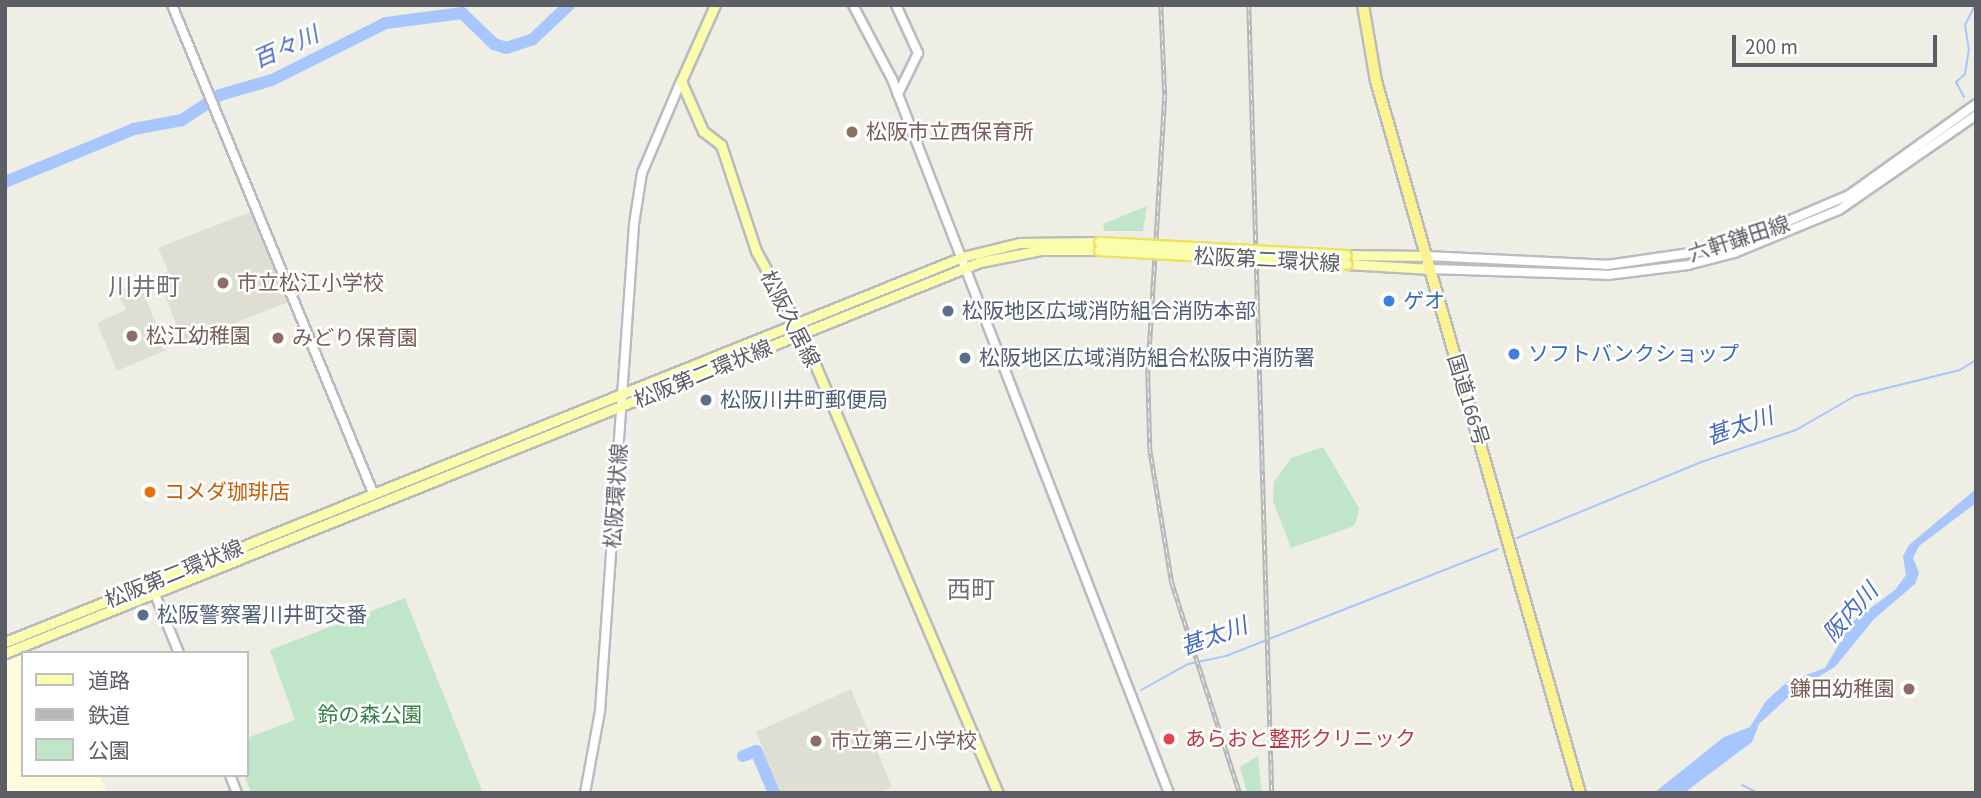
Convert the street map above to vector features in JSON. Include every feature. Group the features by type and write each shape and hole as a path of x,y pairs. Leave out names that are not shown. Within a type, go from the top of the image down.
{"highway":[{"name":"国道166号","path":"1363,5 1376,81 1580,793"}],"main road":[{"path":"172,5 216,104 374,495"},
{"path":"681,81 716,5"},
{"path":"853,5 898,94 1169,793"},
{"path":"896,5 918,53 898,94"},
{"name":"松阪久居線","path":"681,81 708,140 721,145 751,239 795,326 803,334 998,793"},
{"name":"松阪環状線","path":"585,793 600,711 623,394 628,286 642,173 681,81"},
{"name":"六軒鎌田線","path":"1426,256 1607,265 1725,248 1849,195 1976,104"},
{"name":"六軒鎌田線","path":"1431,269 1608,275 1688,265 1734,253 1839,210 1976,115"},
{"name":"松阪第二環状線","path":"5,653 152,587 374,495 962,257 1020,243 1347,260 1431,269"},
{"name":"松阪第二環状線","path":"5,642 622,407 966,269 1016,253 1099,246"},
{"name":"松阪第二環状線","path":"1347,260 1426,256"},
{"path":"152,587 178,651"}],"shaded area":[{"name":"市立松江小学校","path":"255,210 290,296 286,303 183,343 158,276 168,271 158,248"},
{"name":"松江幼稚園","path":"127,285 131,290 141,286 166,350 117,371 97,323 126,310 117,291"},
{"path":"21,654 21,777 101,777 107,793 5,793 5,660"},
{"name":"市立第三小学校","path":"851,689 892,787 878,793 776,793 757,751 763,749 756,732"}],"green space":[{"path":"1147,206 1143,231 1105,231 1103,224"},
{"path":"1323,447 1359,508 1357,519 1354,526 1291,548 1273,501 1274,482 1291,458"},
{"name":"鈴の森公園","path":"405,598 483,793 251,793 245,777 248,777 248,738 295,720 270,650"},
{"path":"1258,756 1262,793 1247,793 1240,767"}],"water":[{"name":"阪内川","path":"1976,489 1976,503 1919,546 1913,558 1919,573 1915,584 1874,619 1835,667 1797,689 1759,724 1752,742 1684,793 1654,793 1724,737 1750,727 1766,701 1787,682 1825,668 1852,622 1895,590 1906,575 1903,556 1909,545"}],"waterway":[{"name":"百々川","path":"5,182 134,129 182,120 220,95 272,80 386,23 462,13 494,44 506,48 533,39 569,5"},
{"name":"甚太川","path":"1964,97 1956,82 1965,74 1969,50 1965,25 1975,5"},
{"name":"甚太川","path":"1517,538 1704,461 1796,430 1855,396 1960,370 1976,360"},
{"name":"甚太川","path":"1141,690 1188,664 1226,656 1498,549"},
{"name":"甚太川","path":"743,756 756,751 774,793"},
{"path":"1742,785 1758,793"}],"railway":[{"path":"1161,5 1165,96 1148,373 1150,449 1172,583 1240,793"},
{"path":"1249,5 1272,793"}],"place":[{"name":"松阪市立西保育所","path":"852,132"},
{"name":"市立松江小学校","path":"223,283"},
{"name":"ゲオ","path":"1389,301"},
{"name":"松阪地区広域消防組合消防本部","path":"948,311"},
{"name":"松江幼稚園","path":"132,336"},
{"name":"みどり保育園","path":"278,338"},
{"name":"ソフトバンクショップ","path":"1514,354"},
{"name":"松阪地区広域消防組合松阪中消防署","path":"965,358"},
{"name":"松阪川井町郵便局","path":"706,400"},
{"name":"コメダ珈琲店","path":"150,492"},
{"name":"松阪警察署川井町交番","path":"143,615"},
{"name":"鎌田幼稚園","path":"1909,689"},
{"name":"あらおと整形クリニック","path":"1169,739"},
{"name":"市立第三小学校","path":"816,741"}],"district":[{"name":"川井町","path":"144,288"},
{"name":"西町","path":"971,591"}]}
